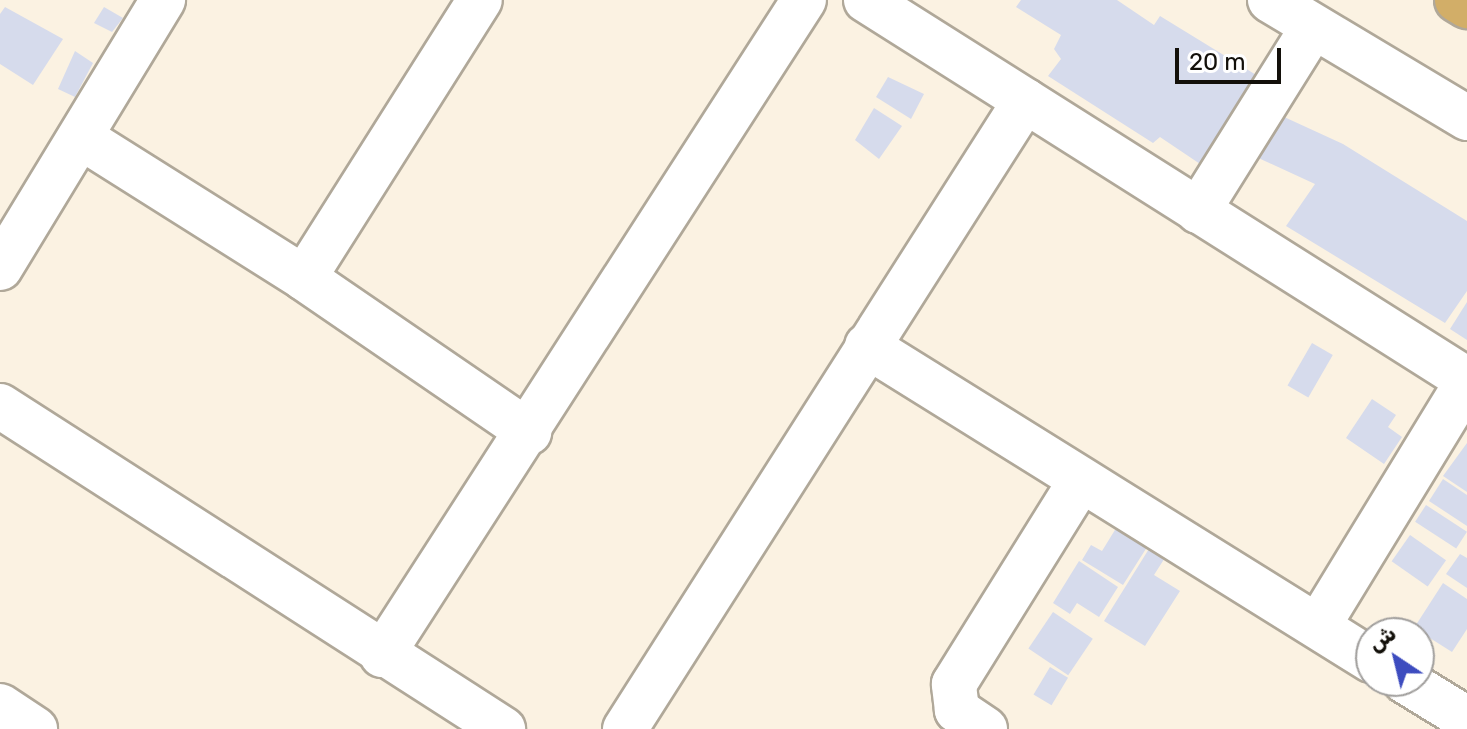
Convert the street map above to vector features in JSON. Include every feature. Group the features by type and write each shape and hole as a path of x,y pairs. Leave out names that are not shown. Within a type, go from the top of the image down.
{"highway":[{"path":"1457,0 1467,6"}],"street":[{"path":"0,268 82,138 163,0"},
{"path":"304,278 480,0"},
{"path":"382,655 529,432 804,0"},
{"path":"866,0 1467,381 1318,626"},
{"path":"1270,0 1467,118"},
{"path":"1198,211 1313,27"},
{"path":"630,727 867,346 1025,101"},
{"path":"82,138 304,278 529,432"},
{"path":"867,346 1355,650"},
{"path":"0,406 382,655 503,729"},
{"path":"985,729 957,710 954,684 1081,480"},
{"path":"1431,697 1467,719"}],"building":[{"path":"1021,0 1117,0 1154,25 1160,16 1266,81 1212,172 1160,137 1153,143 1048,76 1061,59 1054,49 1061,35 1016,7"},
{"path":"5,7 63,39 33,85 0,64 0,14"},
{"path":"104,7 123,18 112,32 94,23"},
{"path":"75,51 93,63 75,97 58,89"},
{"path":"888,77 924,94 911,119 876,97"},
{"path":"874,108 902,126 879,159 855,140"},
{"path":"1282,116 1343,144 1467,221 1467,291 1445,323 1286,226 1315,184 1254,156"},
{"path":"1467,302 1467,340 1450,329"},
{"path":"1312,343 1333,355 1308,397 1288,385"},
{"path":"1372,399 1396,415 1388,427 1402,437 1384,464 1346,438"},
{"path":"1467,443 1467,492 1443,476"},
{"path":"1443,479 1467,495 1467,526 1429,501"},
{"path":"1426,505 1467,532 1456,548 1415,522"},
{"path":"1118,525 1149,544 1123,585 1082,560 1091,545 1102,551"},
{"path":"1410,535 1446,560 1428,586 1392,561"},
{"path":"1152,544 1168,553 1154,575 1180,591 1145,646 1104,621"},
{"path":"1460,554 1467,558 1467,588 1446,574"},
{"path":"1079,561 1118,587 1099,617 1077,603 1070,614 1053,603"},
{"path":"1443,583 1467,599 1467,629 1452,652 1435,641 1435,617 1421,617"},
{"path":"1053,612 1093,639 1068,675 1028,648"},
{"path":"1050,667 1068,678 1052,705 1034,694"}]}
